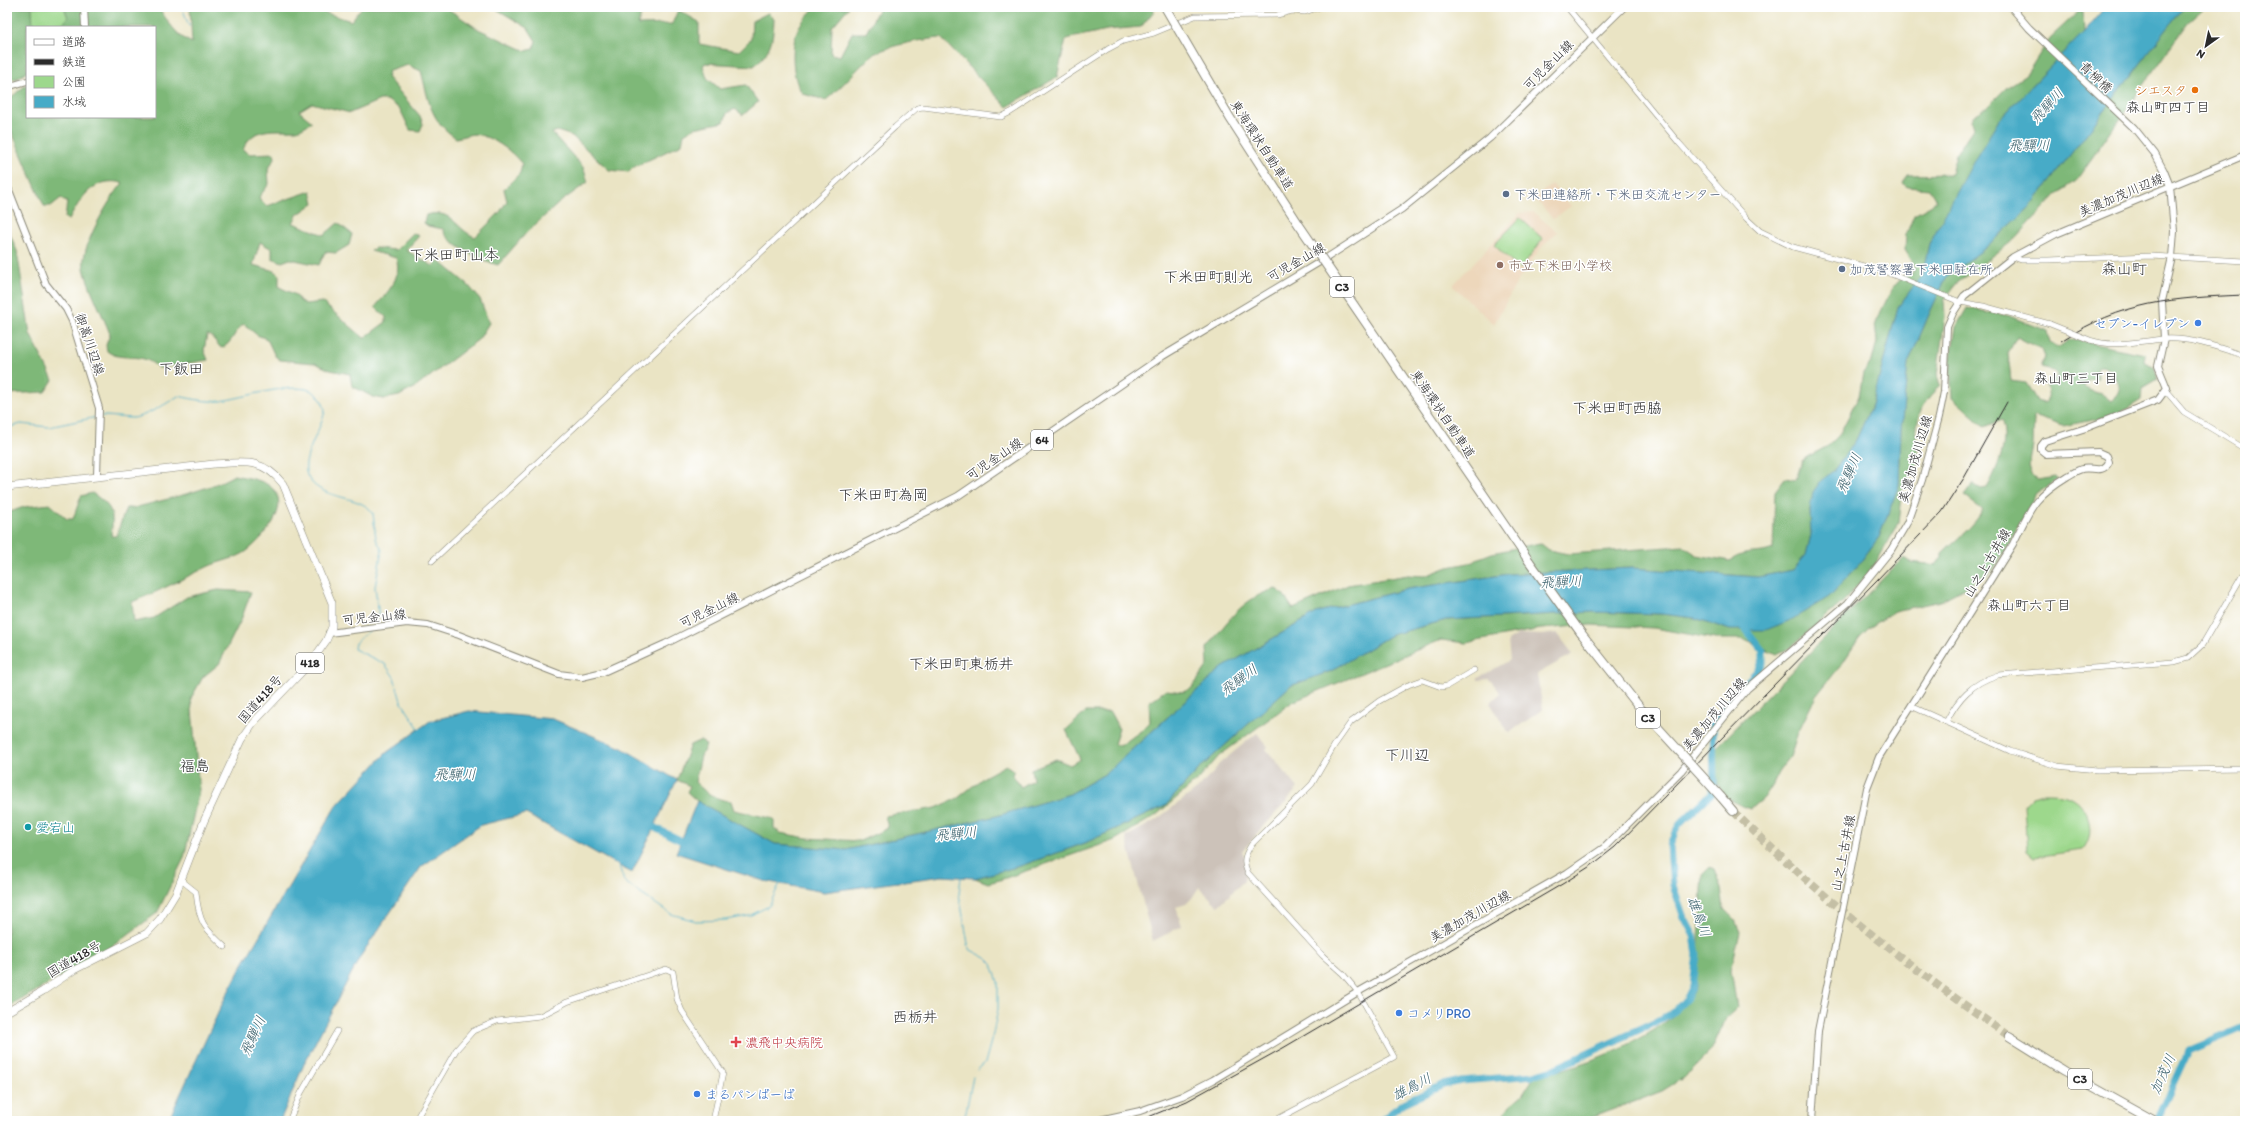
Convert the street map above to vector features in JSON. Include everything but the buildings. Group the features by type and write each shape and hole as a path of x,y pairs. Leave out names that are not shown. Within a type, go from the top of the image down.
{"highway":[{"name":"東海環状自動車道","path":"1165,7 1219,100 1299,225 1527,558 1641,709 1733,811"},
{"name":"国道418号","path":"7,487 97,476 253,462 268,469 283,484 332,603 332,627 320,652 253,723 242,739 204,821 168,909 147,933 74,970 43,991 7,1012"},
{"name":"C3","path":"2009,1036 2065,1071 2153,1120"}],"main road":[{"path":"84,7 85,26"},
{"name":"可児金山線","path":"329,633 407,623 442,629 559,674 582,677 603,672 665,644 958,496 1163,356 1328,257 1402,209 1490,138 1624,7"},
{"name":"青柳橋","path":"2011,7 2054,52 2123,118 2154,154 2170,186"},
{"path":"7,87 26,81"},
{"name":"美濃加茂川辺線","path":"1096,1121 1140,1111 1182,1096 1222,1074 1358,992 1536,891 1605,847 1681,772 1747,689 1857,595 1891,550 1907,523 1922,480 1939,417 1944,392 1947,328 1953,313 1968,292 2014,257 2056,234 2245,155"},
{"name":"御嵩川辺線","path":"7,185 46,284 66,310 72,321 97,398 100,427 97,476"},
{"path":"2166,391 2167,384 2158,366 2164,339 2162,301 2172,257 2174,231 2170,186"},
{"name":"山之上古井線","path":"1812,1121 1818,1031 1867,788 1879,757 2013,544 2031,507 2045,492 2075,472 2083,468 2098,470 2107,466 2109,462 2107,456 2098,452 2046,454 2041,450 2041,446 2045,441 2086,428 2158,400 2166,391"}],"street":[{"path":"432,561 917,108 923,107 1001,117 1113,46 1140,35 1154,33 1195,16 1277,15 1292,11 1305,12 1320,7"},
{"path":"1567,7 1679,143 1747,219 1760,231 1793,247 1886,272 1960,302 1984,306 2050,324 2090,340 2107,343 2128,343 2164,339 2193,342 2245,356"},
{"path":"2014,257 2021,260 2172,257 2245,261"},
{"path":"2166,391 2184,412 2245,450"},
{"path":"1946,722 1953,708 1968,690 1981,681 1998,675 2174,662 2188,658 2202,645 2245,571"},
{"path":"1274,1121 1394,1057 1358,992 1248,873 1245,866 1246,854 1252,845 1312,784 1345,728 1362,713 1408,684 1422,680 1441,687 1447,686 1474,670"},
{"path":"1910,706 2010,751 2057,766 2112,770 2245,768"},
{"path":"181,880 196,892 200,917 208,932 225,947"},
{"path":"415,1121 456,1050 473,1031 497,1021 540,1016 567,1002 666,969 673,972 677,1000 682,1011 723,1073 713,1121"},
{"path":"289,1121 301,1093 337,1031"}],"shaded area":[{"path":"1552,184 1571,206 1553,219 1538,202 1532,200"},
{"name":"市立下米田小学校","path":"1533,212 1557,232 1541,248 1517,282 1494,324 1454,287 1454,284 1520,213"},
{"path":"1557,633 1573,654 1537,674 1543,709 1509,733 1490,703 1501,693 1489,679 1478,680 1478,678 1510,660 1508,641 1519,634 1542,635"},
{"path":"1257,733 1268,747 1266,749 1298,788 1242,851 1248,864 1244,881 1218,906 1199,887 1186,904 1176,907 1182,926 1153,941 1126,837 1156,820 1197,789 1213,773 1219,764"}],"green space":[{"path":"7,7 70,7 72,26 26,26 22,45 7,45"},
{"path":"11,7 32,7 33,26 26,26 26,73 16,79 7,78 8,60 13,31"},
{"path":"64,7 158,7 177,32 192,43 190,7 308,7 351,21 362,7 445,7 478,29 526,51 533,49 536,41 528,28 493,7 643,7 638,25 672,24 678,10 699,22 699,44 739,51 751,39 752,21 768,13 774,19 772,39 768,51 754,66 705,63 703,66 707,78 720,89 746,85 758,102 743,115 735,109 727,113 724,122 694,128 684,134 682,144 634,167 629,172 609,170 572,136 557,131 552,133 583,167 588,182 559,203 527,232 498,265 475,256 458,246 446,235 443,229 428,226 424,223 426,215 442,214 453,220 475,237 500,212 507,201 504,189 520,173 522,164 513,154 495,141 475,134 456,138 447,131 440,124 431,109 421,71 408,65 389,71 387,77 420,116 423,124 420,131 410,130 400,109 387,100 380,100 350,113 312,103 299,111 312,122 304,127 296,130 265,131 252,136 243,150 250,154 274,153 275,158 268,169 269,184 259,197 261,201 267,206 311,191 314,203 297,215 293,223 324,235 338,223 352,234 349,245 336,253 325,252 319,265 290,259 282,262 272,258 272,249 260,242 253,265 275,271 279,275 279,287 296,295 300,301 306,304 322,302 364,338 386,322 386,317 375,307 393,284 396,278 398,265 396,258 371,251 375,248 396,250 413,233 419,236 406,250 433,266 438,260 468,285 480,299 489,323 479,339 416,387 399,396 384,399 373,397 352,386 350,374 330,370 315,363 280,360 275,356 267,339 257,335 244,324 231,340 221,348 211,336 207,335 204,350 208,360 158,368 145,359 119,356 107,351 106,345 110,334 89,284 84,268 84,259 86,248 103,211 123,183 104,183 90,190 78,204 69,220 65,218 67,202 61,198 51,206 44,206 10,128 9,99 26,85 26,118 156,118 156,26 60,26 68,18"},
{"path":"816,7 849,7 832,27 831,54 840,56 852,33 866,33 878,10 882,7 969,7 991,11 995,7 1152,7 1154,11 1141,27 1107,30 1066,39 1057,77 1007,107 941,38 894,46 876,53 826,100 803,94 799,88 795,74 793,57 794,41 797,30 807,16"},
{"path":"2184,7 2205,7 2187,23 2075,182 2057,194 2015,239 1956,284 1944,300 1945,317 1937,374 1940,386 1931,394 1925,403 1918,421 1917,452 1919,463 1903,487 1899,523 1873,568 1842,603 1786,651 1777,654 1742,639 1715,639 1654,628 1591,625 1541,629 1466,643 1441,640 1292,702 1219,756 1199,779 1155,816 1115,840 1000,880 988,883 975,878 1020,866 1085,843 1165,806 1200,768 1290,686 1331,671 1391,635 1446,620 1593,612 1661,614 1695,618 1730,630 1829,597 1856,568 1879,537 1899,485 1901,429 1908,364 1947,276 1984,249 2030,207"},
{"path":"2078,12 2083,12 2084,32 1999,120 1929,244 1922,275 1898,307 1872,405 1856,440 1834,470 1820,482 1810,510 1811,535 1806,555 1793,570 1758,577 1632,568 1509,574 1407,589 1318,612 1222,668 1105,774 1070,794 997,816 846,850 775,844 697,801 687,792 690,786 677,780 690,745 701,740 706,745 701,756 695,782 712,795 731,801 734,810 774,819 774,828 780,833 807,838 860,841 888,828 885,816 936,808 958,798 984,777 1006,765 1014,771 1012,774 1021,787 1033,780 1031,769 1056,759 1070,765 1080,759 1066,730 1086,712 1110,712 1119,729 1114,744 1120,746 1142,730 1150,722 1149,702 1166,690 1183,692 1192,688 1208,665 1207,648 1229,620 1245,604 1254,598 1276,589 1283,594 1293,609 1348,585 1408,575 1425,576 1448,567 1474,562 1479,558 1492,553 1540,543 1549,550 1568,554 1683,546 1697,555 1730,561 1741,555 1773,549 1775,491 1785,478 1796,480 1802,461 1828,446 1839,435 1859,396 1863,373 1872,361 1877,341 1875,323 1892,289 1907,272 1912,274 1915,266 1905,250 1906,235 1914,215 1932,205 1936,200 1929,189 1907,187 1903,183 1908,175 1951,174 1956,154 1974,127 1971,120 1973,116 1986,108 2006,88 2026,75 2050,38"},
{"path":"1520,218 1543,239 1520,269 1494,245"},
{"path":"7,227 17,251 30,334 53,380 45,392 7,394"},
{"path":"1967,308 2009,316 2048,331 2050,343 2059,347 2070,339 2145,354 2144,363 2156,368 2157,379 2142,388 2141,400 2117,415 2063,426 2034,416 2033,445 2029,466 2033,477 2038,480 2055,477 2058,480 2036,494 2004,553 1988,575 1977,578 1970,585 1940,601 1895,611 1869,628 1859,638 1842,664 1816,696 1798,732 1790,757 1779,771 1764,798 1751,809 1739,804 1723,794 1719,787 1716,771 1716,748 1903,558 1911,562 1936,565 1942,557 1942,553 1969,528 1983,510 1964,496 1973,484 1981,489 1987,488 1995,473 2001,455 2004,437 2003,428 2001,420 1985,427 1952,397 1950,364 1956,327","holes":["2017,337 2042,350 2045,357 2041,368 2053,371 2057,375 2056,378 2046,383 2048,394 2045,402 2042,403 2037,401 2026,383 2011,381 2008,353","2101,366 2108,369 2117,379 2119,390 2111,401 2102,394 2090,391 2083,386 2088,381 2097,379 2097,369"]},
{"path":"234,475 261,481 266,483 274,490 278,498 279,506 272,524 266,532 243,554 212,565 161,590 132,602 134,622 154,618 187,597 218,590 251,592 241,620 219,664 203,677 191,698 199,790 184,858 157,913 111,947 7,1008 7,513 24,507 50,504 67,519 73,519 81,496 92,493 108,506 112,516 111,536 116,536 126,508 134,508 186,494 212,485"},
{"path":"2044,793 2058,793 2066,795 2074,799 2085,811 2090,827 2087,843 2082,850 2034,857 2027,851 2024,804 2032,796"},
{"path":"1709,868 1714,870 1721,889 1724,909 1735,920 1740,932 1731,970 1737,1008 1726,1018 1712,1049 1683,1078 1662,1091 1582,1121 1499,1121 1508,1108 1522,1096 1534,1077 1577,1065 1647,1035 1667,1021 1684,1005 1696,988 1703,874"}],"water":[{"name":"飛驒川","path":"2105,7 2184,7 2030,207 1984,249 1947,276 1908,364 1901,429 1899,485 1879,537 1856,568 1829,597 1791,620 1766,630 1730,630 1695,618 1661,614 1593,612 1446,620 1391,635 1331,671 1290,686 1200,768 1165,806 1085,843 1020,866 975,878 942,876 824,892 764,881 676,853 697,801 775,844 846,850 997,816 1070,794 1105,774 1222,668 1318,612 1407,589 1509,574 1632,568 1758,577 1793,570 1806,555 1811,535 1810,510 1813,492 1820,482 1834,470 1856,440 1872,405 1898,307 1922,275 1929,244 1975,159 1999,120 2084,32"},
{"name":"飛騨川","path":"469,711 553,719 622,748 677,780 632,873 526,814 481,825 421,867 360,957 305,1062 280,1121 168,1121 225,998 244,962 336,806 386,753 430,721"}],"waterway":[{"path":"182,7 189,26"},
{"path":"102,416 129,418 137,417 156,409 178,396 199,400 220,401 274,390 296,388 310,390 316,394 323,403 325,410 308,455 306,472 309,479 324,491 360,503 373,513 376,539 382,550 375,587 379,616 374,624"},
{"path":"7,428 21,424 49,427 97,417"},
{"name":"雄鳥川","path":"1380,1121 1404,1103 1443,1085 1461,1081 1534,1075 1554,1069 1654,1023 1675,1011 1687,998 1693,986 1697,954 1694,936 1683,915 1673,885 1670,846 1675,832 1680,824 1712,793 1714,783 1713,724 1730,699 1758,670 1763,661 1763,651 1741,623"},
{"path":"370,630 355,643 354,649 385,664 394,677 401,701 419,729"},
{"name":"飛騨川","path":"647,824 688,844"},
{"path":"619,866 624,881 638,892 671,914 696,921 726,920 749,916 769,906 780,883"},
{"path":"961,877 959,894 969,949 986,958 992,964 998,982 998,1009 993,1034 985,1063 977,1070"},
{"name":"加茂川","path":"2156,1121 2188,1051 2245,1027"},
{"path":"964,1121 973,1077"}],"tunnel":[{"path":"1733,811 1799,873 1866,930 1936,984 2009,1036"}],"railway":[{"path":"2061,341 2106,317 2149,304 2171,300 2245,295"},
{"path":"1132,1121 1146,1118 1187,1101 1283,1048 1564,883 1592,865 1615,847 1942,512 1964,478 2007,402"}],"place":[{"name":"シエスタ","path":"2195,90"},
{"name":"下米田連絡所・下米田交流センター","path":"1506,194"},
{"name":"市立下米田小学校","path":"1500,265"},
{"name":"加茂警察署下米田駐在所","path":"1842,269"},
{"name":"セブン-イレブン","path":"2198,323"},
{"name":"愛宕山","path":"28,827"},
{"name":"コメリPRO","path":"1399,1013"},
{"name":"濃飛中央病院","path":"736,1042"},
{"name":"まるパンばーば","path":"697,1094"}],"district":[{"name":"森山町四丁目","path":"2168,107"},
{"name":"下米田町山本","path":"454,255"},
{"name":"森山町","path":"2124,269"},
{"name":"下米田町則光","path":"1208,277"},
{"name":"下飯田","path":"181,369"},
{"name":"森山町三丁目","path":"2076,378"},
{"name":"下米田町西脇","path":"1617,408"},
{"name":"下米田町為岡","path":"883,495"},
{"name":"森山町六丁目","path":"2029,605"},
{"name":"下米田町東栃井","path":"961,664"},
{"name":"下川辺","path":"1407,755"},
{"name":"福島","path":"195,766"},
{"name":"西栃井","path":"915,1017"}]}
